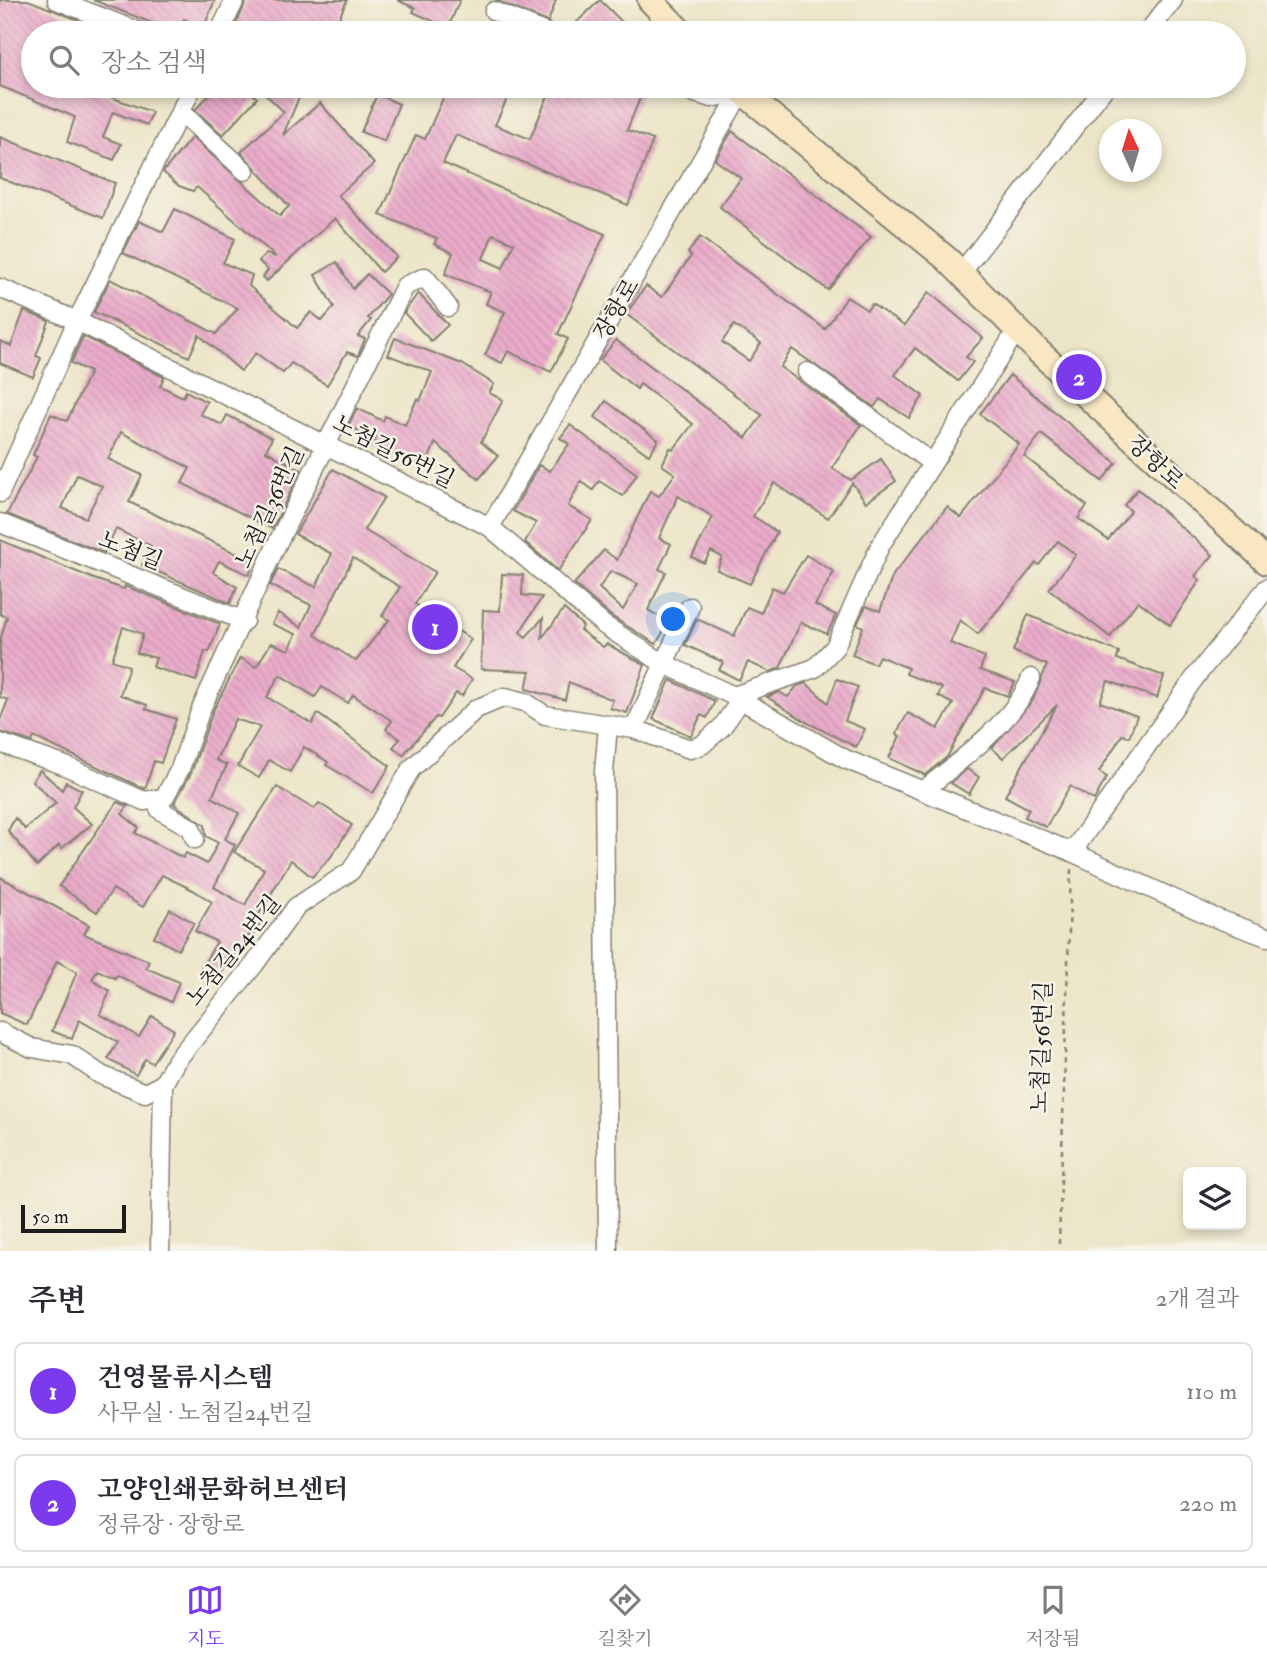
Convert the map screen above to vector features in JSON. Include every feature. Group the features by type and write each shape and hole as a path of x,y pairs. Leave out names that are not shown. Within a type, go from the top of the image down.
{"main road":[{"path":"650,0 670,21"},
{"name":"장항로","path":"749,98 961,273 1196,500 1267,562"}],"street":[{"path":"57,0 111,21"},
{"path":"225,21 235,0"},
{"path":"1156,21 1173,0"},
{"path":"494,11 518,21"},
{"path":"0,493 78,321 187,98"},
{"name":"장항로","path":"490,527 733,98"},
{"path":"961,273 1097,98"},
{"path":"181,112 245,171"},
{"name":"노첨길36번길","path":"155,799 164,798 180,769 201,709 244,621 275,548 405,286 425,277 448,307"},
{"path":"0,288 78,321"},
{"name":"노첨길56번길","path":"78,321 490,527 604,625 664,664 737,698 845,759 1072,852 1213,917 1267,937"},
{"path":"737,698 815,668 835,647 880,546 1017,330"},
{"path":"807,372 932,463"},
{"name":"노첨길","path":"0,523 244,621"},
{"path":"1072,852 1196,676 1267,588"},
{"path":"634,729 690,607"},
{"path":"923,791 988,735 1025,695 1031,678"},
{"name":"노첨길24번길","path":"160,1251 163,1084 176,1060 254,965 296,908 351,871 411,769 476,709 505,697 525,702 545,715 634,729 690,749 702,745 722,727 737,698"},
{"path":"608,726 604,772 608,1251"},
{"path":"0,743 63,765 144,801 155,799 160,810 191,828 195,839"},
{"path":"0,1032 32,1048 72,1055 100,1074 145,1093 163,1084"}],"path":[{"name":"노첨길56번길","path":"1059,1244 1072,852"}],"building":[{"path":"0,0 28,0 81,21 21,21 21,95 0,86"},
{"path":"93,0 215,0 206,21 147,21"},
{"path":"247,0 347,0 339,18 345,21 237,21"},
{"path":"397,0 460,0 451,21 433,21 413,12 415,8"},
{"path":"495,0 556,0 548,21"},
{"path":"600,0 621,21 578,21"},
{"path":"29,98 113,98 152,112 147,125 113,112 103,137 121,144 114,160 67,142 75,117"},
{"path":"206,98 257,98 223,135 195,110"},
{"path":"269,98 299,98 283,135 320,103 374,164 338,195 397,257 381,272 335,218 267,281 263,277 268,270 259,261 266,254 276,257 197,187 193,191 179,186 163,172 192,137 280,216 289,206 241,152 284,112"},
{"path":"375,98 386,98 399,104 384,141 361,132"},
{"path":"443,98 507,98 495,125 530,139 547,98 640,98 627,130 653,140 628,205 456,135 443,163 605,234 558,334 568,339 551,372 508,351 502,363 485,355 505,312 486,304 491,292 445,274 453,253 434,244 437,238 380,215 416,135 425,139","holes":["493,234 514,243 503,268 483,259"]},
{"path":"732,131 871,237 828,290 720,207 741,178 715,160"},
{"path":"0,137 115,183 103,218 0,178"},
{"path":"175,209 235,239 223,263 252,275 249,286 297,328 311,312 322,321 334,307 315,275 337,262 353,289 367,274 388,294 368,318 371,320 358,336 365,339 358,356 347,352 327,385 291,363 283,373 256,353 241,371 199,335 189,357 94,312 110,279 216,334 238,308 123,253 139,221 163,232"},
{"path":"700,237 825,329 847,297 867,310 872,304 904,326 929,292 983,338 966,357 973,362 958,381 915,348 895,375 923,396 909,418 880,399 874,407 792,349 780,367 861,425 832,468 851,480 881,459 896,481 866,502 852,483 828,518 774,483 753,516 777,532 750,584 717,570 722,557 711,551 704,563 692,557 713,517 678,496 659,538 671,544 659,569 666,572 648,610 669,622 656,644 611,616 574,584 604,550 617,560 650,491 659,496 675,474 662,465 670,448 673,450 693,424 640,384 637,389 600,360 616,340 746,438 762,415 626,314 646,286 662,297 691,256 688,253","holes":["734,325 761,343 749,361 722,342","611,571 638,584 623,610 599,588"]},
{"path":"418,293 448,325 431,341 404,313"},
{"path":"24,311 49,321 36,356 41,358 33,377 0,363 0,341 11,346"},
{"path":"83,336 164,377 160,386 183,397 186,391 207,402 200,414 222,425 227,415 272,438 266,451 301,470 272,529 182,483 190,468 121,432 108,459 142,475 129,502 254,562 249,575 219,561 213,572 237,587 230,603 142,565 151,546 116,529 104,553 7,514 37,457 33,455 51,414 67,421 90,372 71,363","holes":["77,475 102,486 86,518 62,508"]},
{"path":"395,338 462,364 494,384 489,393 503,400 481,442 498,456 479,479 435,443 426,467 372,446 376,438 348,426 357,408 383,421 385,416 405,425 417,399 420,401 432,372 388,355"},
{"path":"1010,375 1116,463 1102,481 1041,434 1024,456 1087,506 1078,518 1108,540 1131,511 1124,505 1138,489 1213,555 1195,576 1200,580 1170,625 1138,601 1110,637 1049,589 1076,555 1058,541 1039,565 1036,563 978,634 960,620 950,643 985,657 980,670 1015,682 1008,696 985,688 947,757 925,775 889,758 900,736 896,734 908,713 938,729 953,704 938,696 942,688 906,674 908,668 879,656 875,664 852,655 863,627 857,624 866,606 880,611 893,575 947,507 961,518 1019,444 980,414"},
{"path":"606,401 658,440 649,455 595,417"},
{"path":"570,425 637,474 623,496 599,481 593,490 581,481 568,506 592,520 558,571 525,542 536,523 513,511 539,465 550,471 569,444 560,438"},
{"path":"333,469 384,497 364,530 435,572 415,604 471,639 453,668 472,679 462,696 456,693 439,718 436,717 403,755 393,747 400,739 386,729 392,721 353,695 348,703 322,687 315,697 280,675 267,697 312,724 318,714 390,766 373,793 326,765 328,762 304,747 290,772 269,760 259,778 238,766 260,727 235,719 216,760 227,765 212,797 239,813 225,839 235,845 214,887 245,905 264,869 234,852 277,787 314,809 319,803 352,825 330,858 312,877 291,860 258,916 262,919 252,937 249,935 239,954 235,952 215,983 198,973 217,942 195,931 212,902 193,890 162,875 143,907 113,889 97,912 59,886 117,802 128,806 122,814 139,828 135,833 183,858 186,853 207,864 218,843 206,836 205,825 174,804 191,773 213,711 240,658 256,667 271,643 289,650 296,634 272,624 278,613 301,627 311,605 270,585 278,569 316,587 332,554 295,534","holes":["353,558 400,587 382,616 389,620 356,661 315,635"]},
{"path":"0,540 94,579 124,589 125,586 220,624 209,652 205,651 196,681 153,667 156,658 137,653 143,634 123,627 112,660 129,666 120,695 147,705 146,709 176,719 161,763 154,761 145,789 34,737 32,742 0,732 0,720 8,700 0,697 0,641 7,617 0,614"},
{"path":"806,555 834,572 815,605 836,615 827,634 801,622 780,668 770,672 748,662 739,680 719,670 723,662 685,645 697,619 734,636 747,607 761,613 772,587 783,592"},
{"path":"502,574 523,575 522,595 542,597 520,632 526,637 543,618 542,638 564,609 583,626 580,630 603,647 607,644 645,665 627,713 610,708 613,700 569,682 565,700 526,689 530,671 481,669 483,610 500,611"},
{"path":"1028,615 1119,652 1117,659 1164,676 1157,698 1108,681 1100,702 1137,716 1129,737 1122,735 1099,772 1107,777 1094,800 1070,786 1046,827 1025,817 1029,809 1005,796 1057,705 1003,758 992,748 1033,700 1047,665 1013,651"},
{"path":"837,679 858,687 845,721 865,729 856,747 806,722 767,697 779,692 788,697 797,686 806,683 828,703"},
{"path":"670,680 715,701 707,718 701,715 691,736 653,719"},
{"path":"967,769 979,777 969,794 951,783"},
{"path":"40,770 62,790 66,782 82,790 73,807 92,824 61,849 59,845 37,866 8,831 15,818 25,829 56,803 32,781"},
{"path":"0,877 89,925 84,934 149,961 146,968 179,982 171,1002 117,975 115,978 97,970 92,980 110,991 100,1014 139,1037 152,1016 174,1030 152,1063 145,1059 136,1075 108,1059 118,1042 79,1020 72,1039 52,1031 77,972 57,961 27,1025 0,1013"},
{"path":"170,909 194,923 178,950 154,937"}],"place":[{"name":"고양인쇄문화허브센터","path":"1079,377"},
{"name":"건영물류시스템","path":"435,627"}]}
